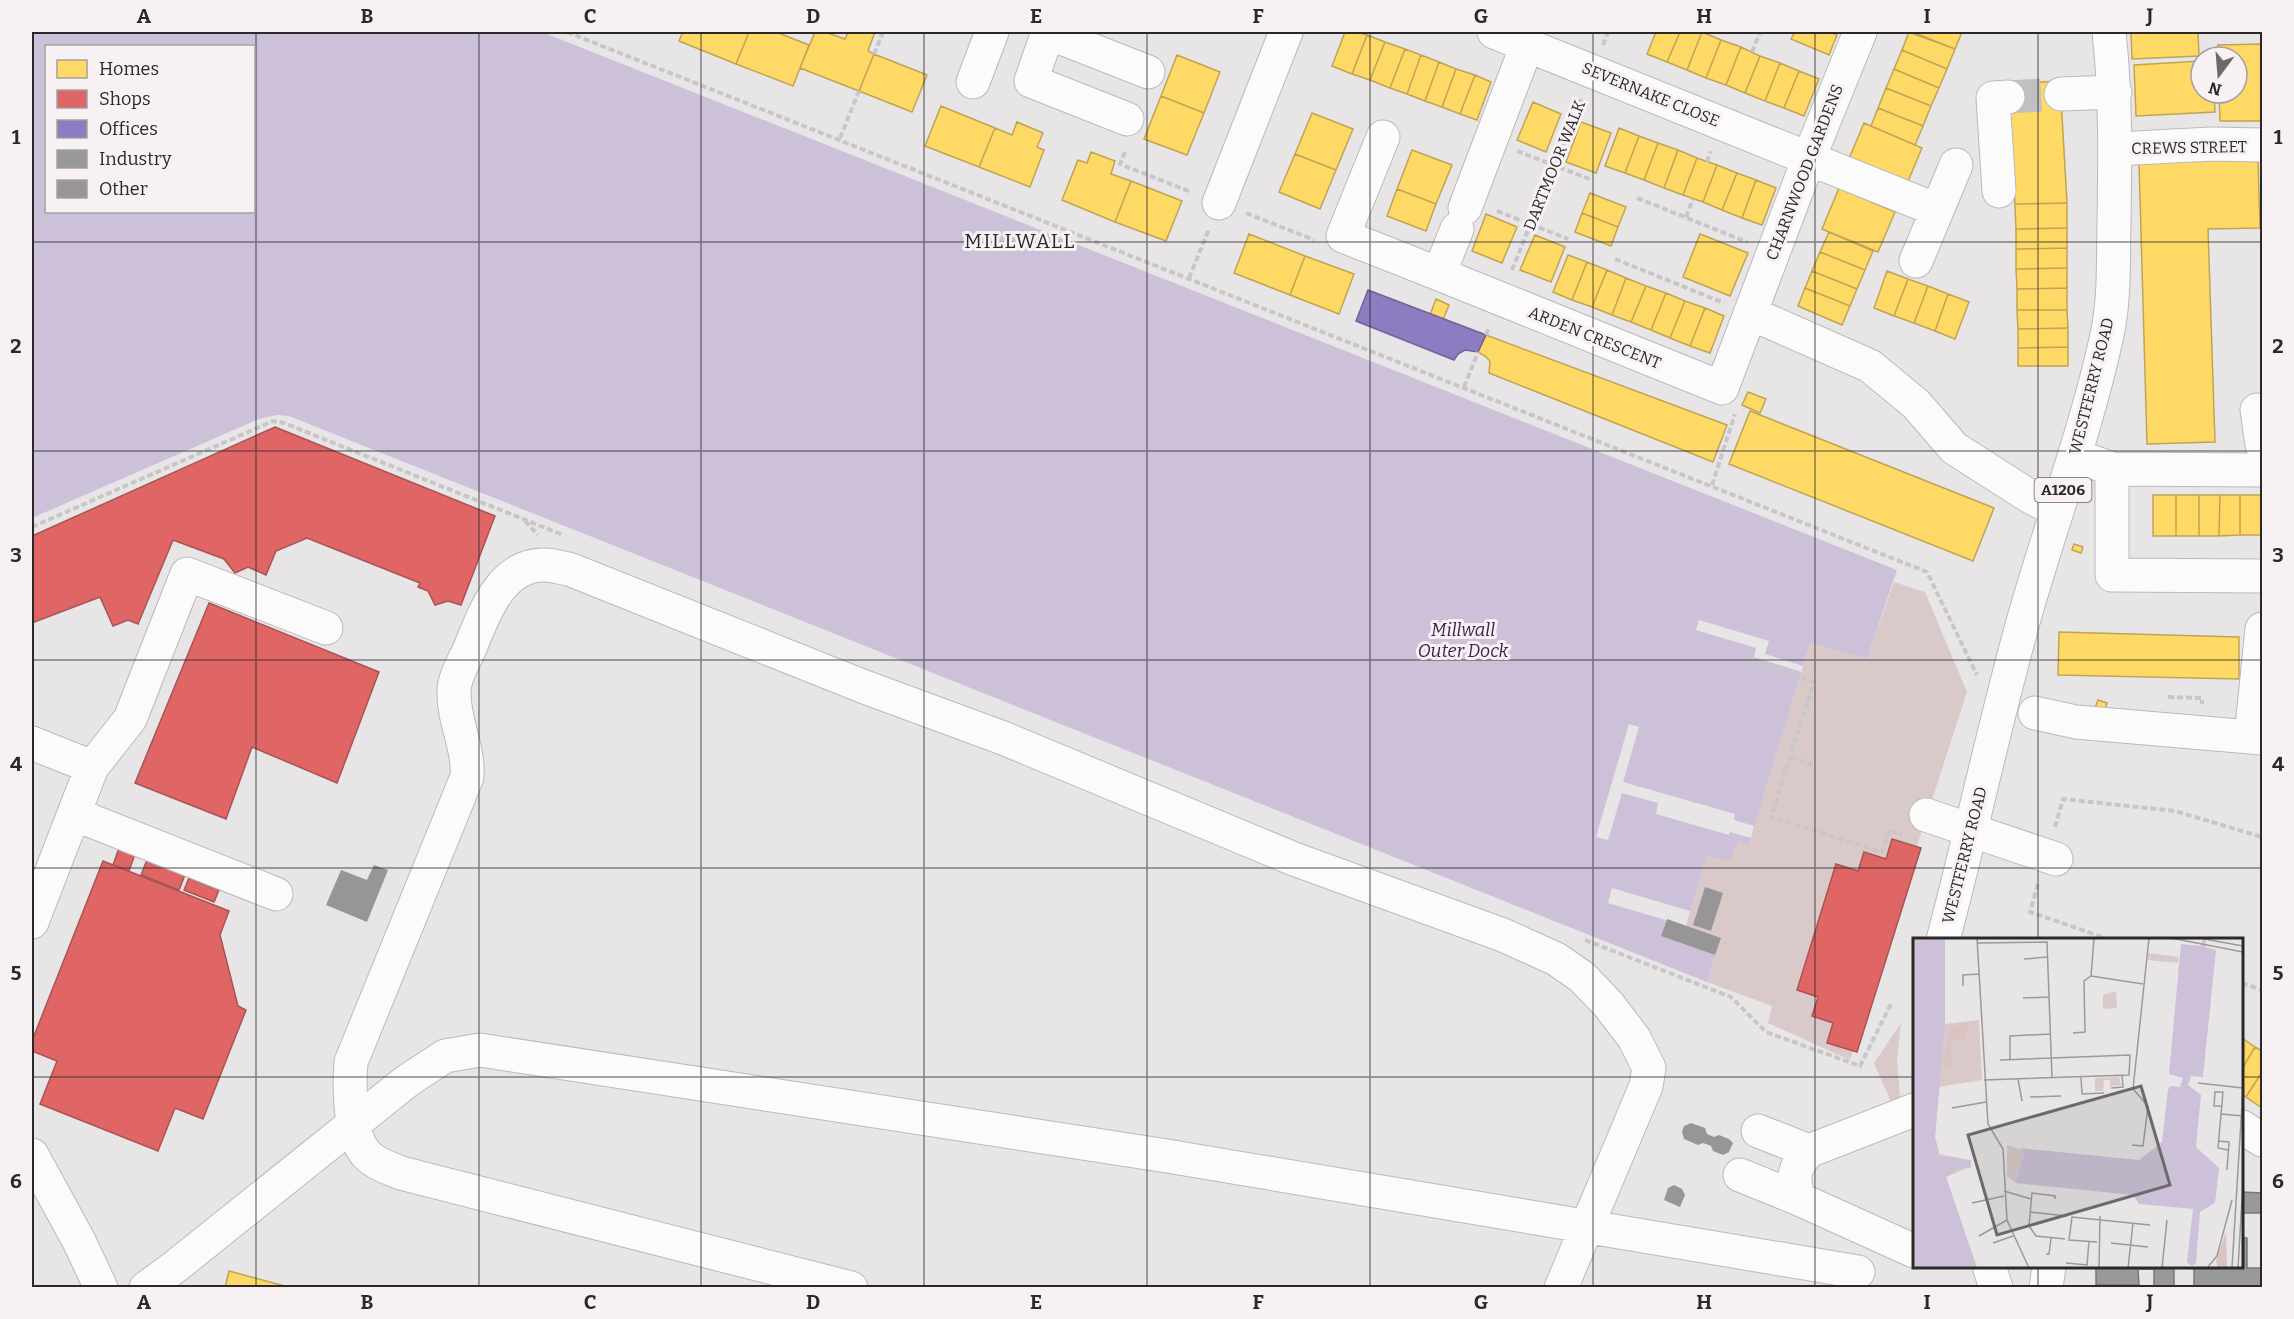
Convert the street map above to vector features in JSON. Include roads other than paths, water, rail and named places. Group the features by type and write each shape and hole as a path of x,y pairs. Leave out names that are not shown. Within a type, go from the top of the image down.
{"street":[{"path":"973,82 992,32"},
{"path":"1127,119 1031,81 1047,32 1106,42 1148,72"},
{"path":"1219,203 1286,32"},
{"name":"SEVERNAKE CLOSE","path":"1494,32 1937,210"},
{"name":"CHARNWOOD GARDENS","path":"1750,313 1860,32"},
{"name":"WESTFERRY ROAD","path":"1943,938 2004,693 2107,334 2112,296 2116,149 2115,92 2109,32"},
{"path":"1439,274 1527,45"},
{"path":"2061,94 2115,92"},
{"path":"1999,191 1993,98 2008,97"},
{"name":"ARDEN CRESCENT","path":"1383,137 1343,236 1722,388 1750,313"},
{"name":"CREWS STREET","path":"2116,149 2211,144 2262,146"},
{"path":"1916,261 1956,165"},
{"path":"1750,313 1870,366 1916,404 1953,448 2029,496 2056,510"},
{"path":"2257,410 2262,445"},
{"path":"2074,455 2112,469 2262,470"},
{"path":"2112,469 2112,575 2262,576"},
{"path":"851,1287 401,1173 380,1164 367,1155 358,1142 349,1086 351,1062 466,777 468,761 454,711 454,687 484,614 504,582 525,569 545,565 569,569 862,686 1003,738 1283,855 1503,935 1556,958 1582,977 1608,1004 1634,1038 1649,1068 1646,1086 1561,1287"},
{"path":"32,922 92,767 130,719 188,574 326,628"},
{"path":"2035,713 2076,722 2256,738 2262,629"},
{"path":"32,743 92,767"},
{"path":"74,814 276,894"},
{"path":"1916,819 1971,830 2049,857"},
{"path":"146,1287 176,1266 407,1081 445,1056 480,1050 1167,1156 1858,1272"},
{"path":"1799,1199 1793,1182 1797,1163 1809,1151 1913,1110"},
{"path":"2243,1128 2262,1140"},
{"path":"1758,1131 1809,1151"},
{"path":"32,1155 79,1240 100,1287"},
{"path":"1740,1175 1913,1251"},
{"path":"1990,1268 1996,1287"},
{"path":"2046,1287 2049,1268"}],"water":[{"name":"Millwall Outer Dock","path":"32,32 542,32 1897,570 1867,659 1810,643 1749,844 1738,840 1730,862 1707,855 1686,926 1666,920 1661,936 1715,955 1707,982 289,416 277,415 259,419 32,518"}],"tunnel":[{"path":"2008,97 2061,94"}],"district":[{"name":"MILLWALL","path":"1020,241"}]}
